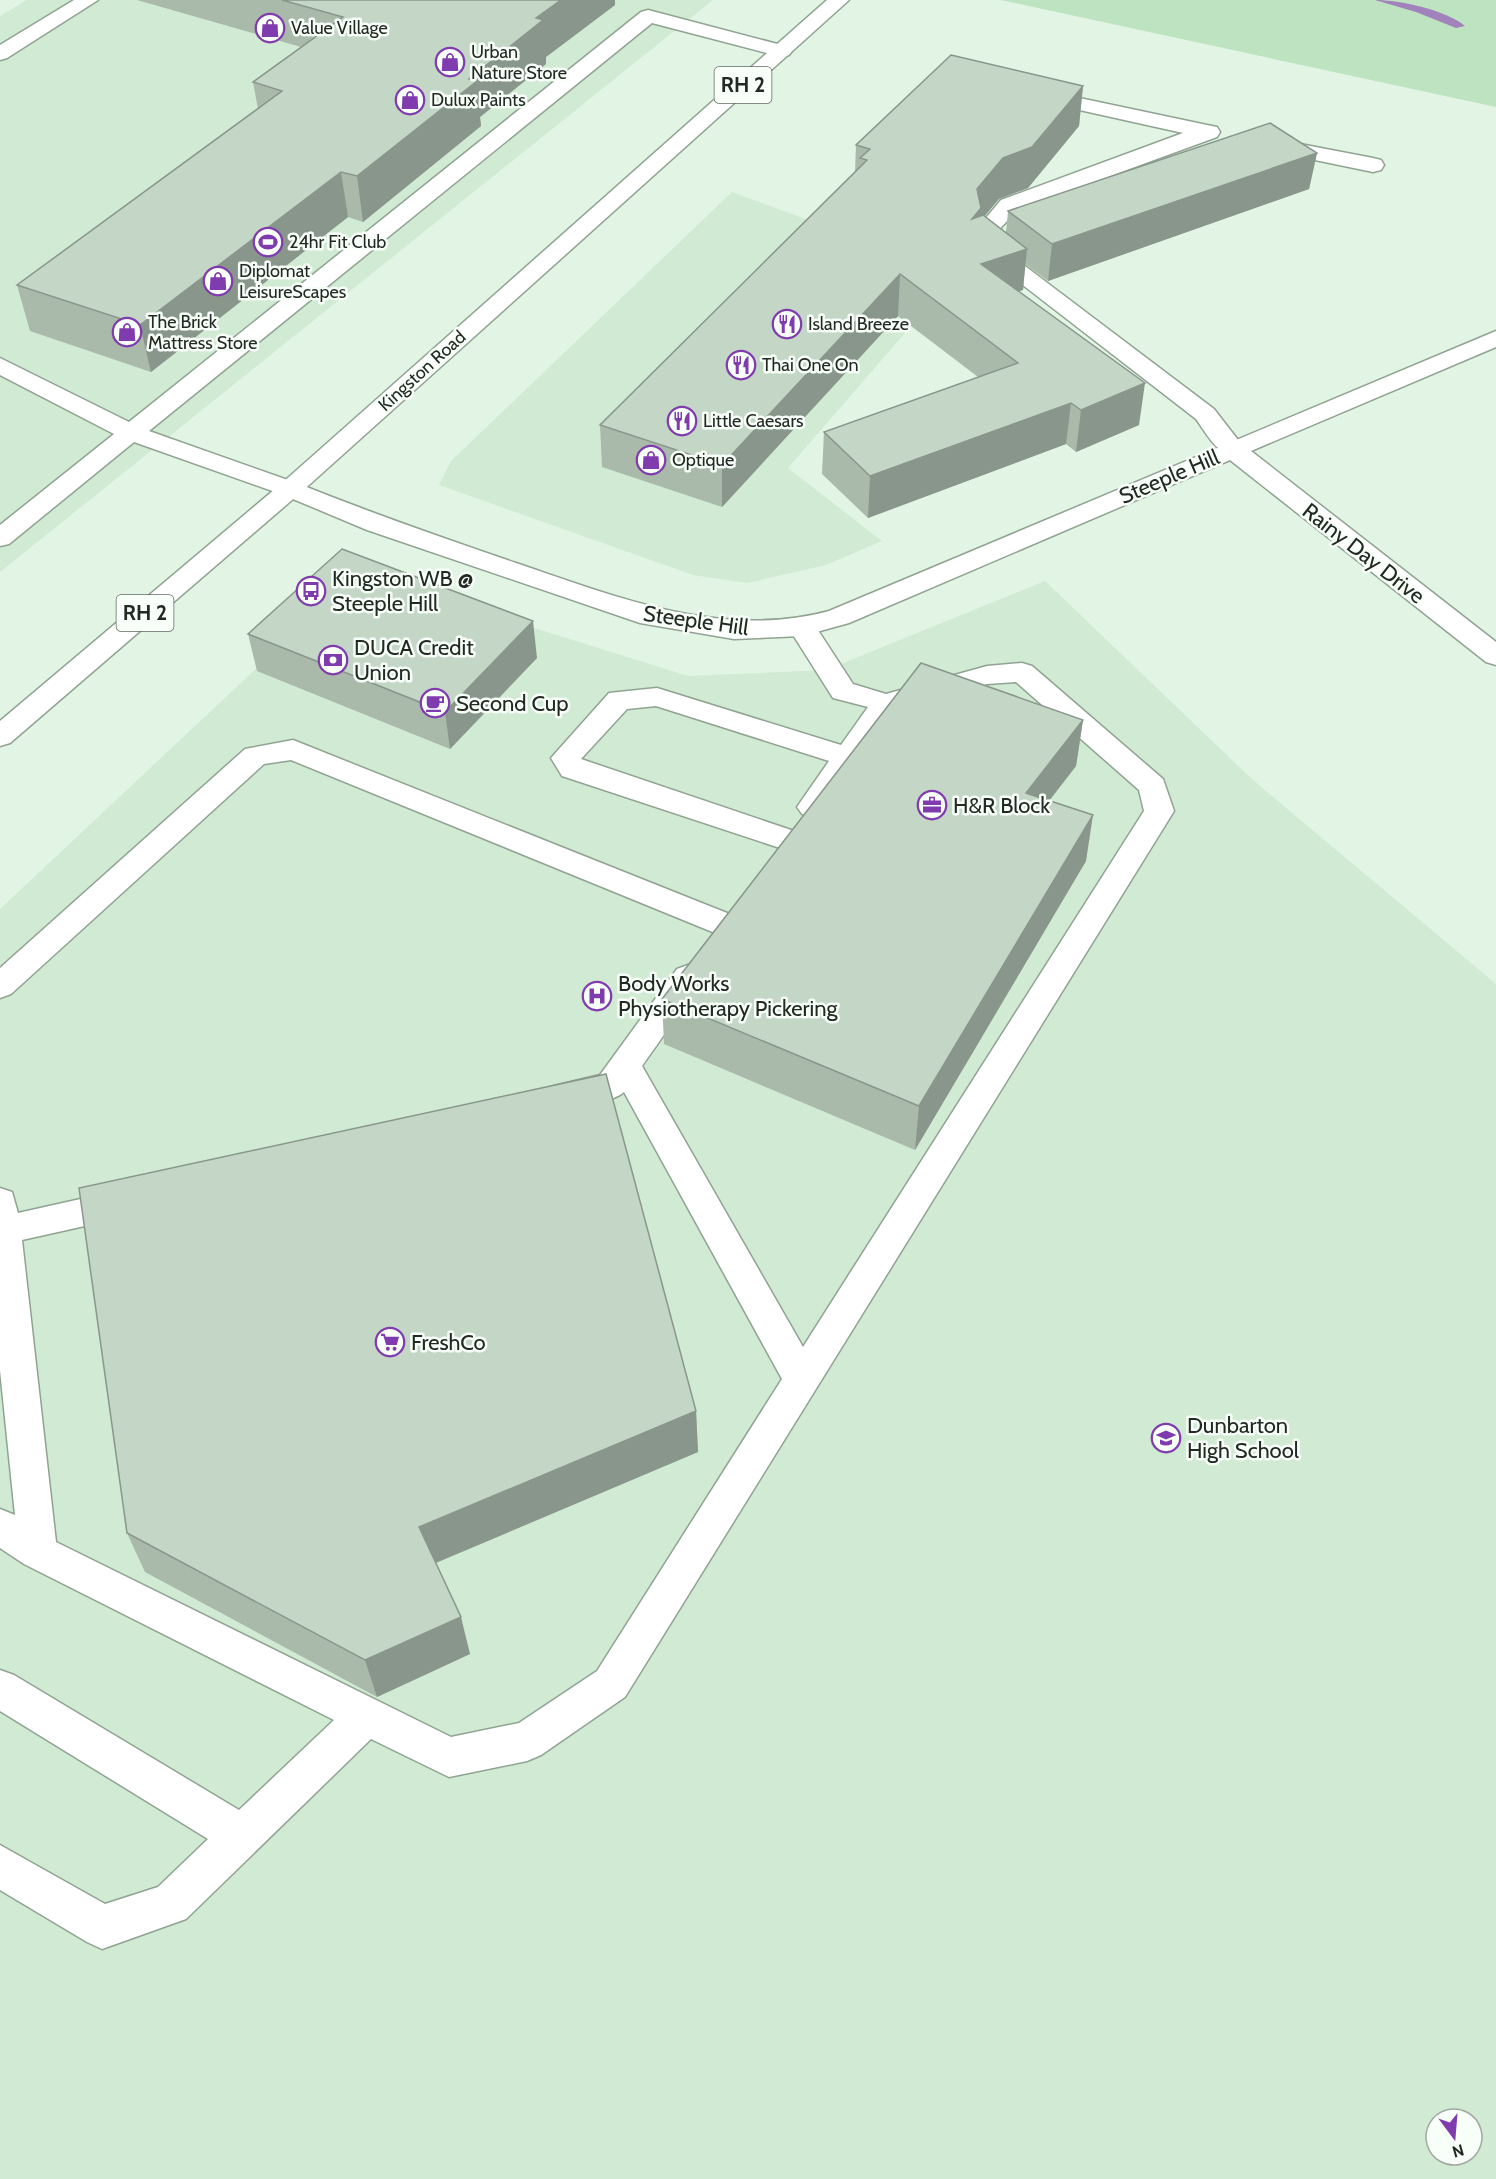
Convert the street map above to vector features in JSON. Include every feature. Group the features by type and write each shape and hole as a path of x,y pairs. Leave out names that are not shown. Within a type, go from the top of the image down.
{"street":[{"path":"0,54 88,0"},
{"name":"Kingston Road","path":"0,736 290,489 839,0"},
{"path":"0,538 640,8 782,51"},
{"name":"Steeple Hill","path":"1022,92 1218,134 1009,206 986,231 990,251 1205,414 1232,449"},
{"path":"1251,140 1373,165"},
{"name":"Steeple Hill","path":"0,365 129,432 290,489 376,524 640,614 734,630 802,627 839,617 1496,338"},
{"name":"Rainy Day Drive","path":"1232,449 1496,656"},
{"path":"0,1526 38,1552 449,1757 527,1742 611,1684 1159,811 1153,786 1022,672 987,675 886,704 843,691 802,627"},
{"path":"789,840 572,769 565,758 619,700 657,697 848,757"},
{"path":"768,868 886,704"},
{"path":"0,986 255,756 293,750 726,925"},
{"path":"537,1103 610,1086 747,897"},
{"path":"625,1065 802,1380"},
{"path":"38,1552 2,1216 156,1196"},
{"path":"0,1689 242,1836"},
{"path":"0,1866 102,1927 171,1904 367,1716"}],"shaded area":[{"path":"27,0 713,0 0,572 0,16"},
{"path":"1001,0 1496,0 1496,107"},
{"path":"732,192 938,268 944,288 788,468 882,541 826,565 747,583 693,575 439,485 451,461"},
{"path":"358,573 688,676 826,670 1045,581 1253,780 1496,984 1496,2179 0,2179 0,909"}],"building":[{"path":"282,0 561,0 536,18 543,20 469,79 477,81 357,176 341,172 140,325 17,285 282,91 253,82 343,17"},
{"path":"951,55 1083,86 1032,147 1003,158 977,189 981,208 972,219 983,215 1027,249 981,264 1145,383 1081,410 1071,403 870,476 824,432 1018,363 900,274 722,465 600,425 867,160 860,158 870,149 856,145"},
{"path":"1270,123 1317,153 1052,244 1008,211"},
{"path":"342,549 533,621 445,712 248,634"},
{"path":"921,663 1083,720 1026,793 1093,815 919,1106 662,999"},
{"name":"FreshCo","path":"606,1074 696,1411 419,1527 461,1617 365,1660 127,1533 79,1188"}],"waterway":[{"path":"1380,0 1420,10 1460,26"}],"place":[{"name":"Value Village","path":"270,28"},
{"name":"Urban Nature Store","path":"450,62"},
{"name":"Dulux Paints","path":"410,100"},
{"name":"24hr Fit Club","path":"268,242"},
{"name":"Diplomat LeisureScapes","path":"218,281"},
{"name":"Island Breeze","path":"787,324"},
{"name":"The Brick Mattress Store","path":"127,332"},
{"name":"Thai One On","path":"741,365"},
{"name":"Little Caesars","path":"682,421"},
{"name":"Optique","path":"651,460"},
{"name":"Kingston WB @ Steeple Hill","path":"311,591"},
{"name":"DUCA Credit Union","path":"333,660"},
{"name":"Second Cup","path":"435,703"},
{"name":"H&R Block","path":"932,805"},
{"name":"Body Works Physiotherapy Pickering","path":"597,996"},
{"name":"FreshCo","path":"390,1342"},
{"name":"Dunbarton High School","path":"1166,1438"}]}
